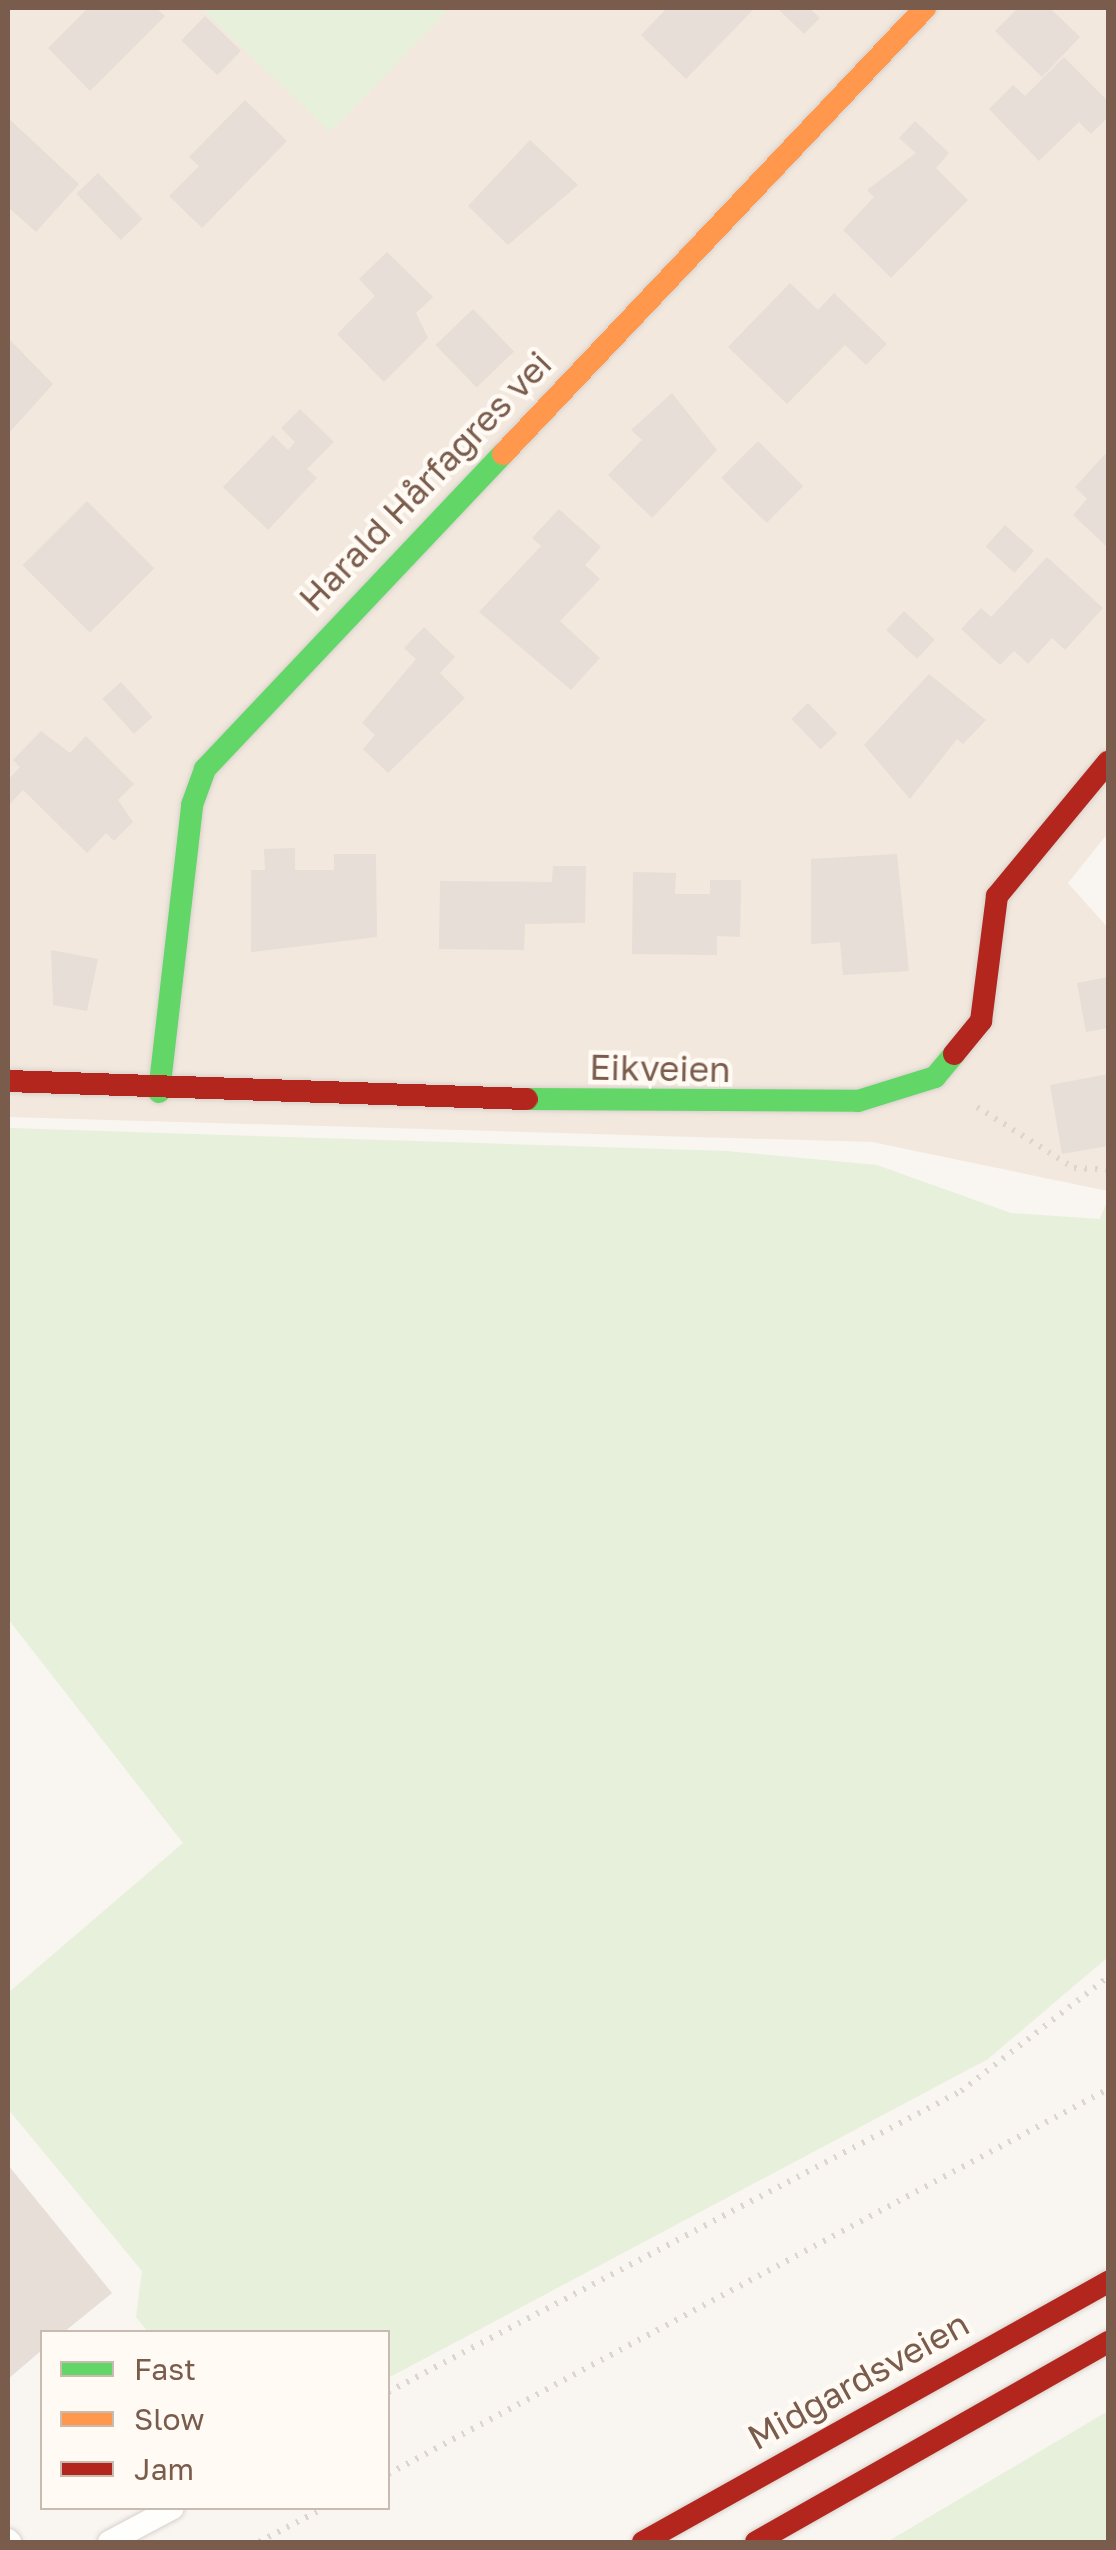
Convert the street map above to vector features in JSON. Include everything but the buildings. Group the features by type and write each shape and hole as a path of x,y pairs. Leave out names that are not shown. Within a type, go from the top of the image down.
{"main road":[{"name":"Harald Hårfagres vei","path":"159,1092 187,843 205,769 924,8"},
{"path":"935,1077 980,1020 997,896 1108,762"},
{"name":"Eikveien","path":"8,1082 159,1092 714,1105 858,1101 935,1077"},
{"name":"Midgardsveien","path":"643,2542 1108,2282"},
{"path":"756,2542 1108,2342"}],"lane":[{"path":"109,2542 169,2510"}],"path":[{"path":"935,1077 1074,1168 1108,1170"},
{"path":"390,2391 961,2091 1108,1977"},
{"path":"390,2473 1108,2089"},
{"path":"259,2542 320,2510"}],"shaded area":[{"path":"8,8 1108,8 1108,833 1068,883 1108,928 1108,1191 872,1142 8,1117"}],"green space":[{"path":"201,8 440,8 446,13 330,132"},
{"path":"8,1128 726,1151 877,1165 1011,1213 1100,1219 1108,1199 1108,1957 988,2059 390,2377 390,2330 146,2330 136,2317 142,2271 8,2109 8,1993 183,1843 8,1619"},
{"path":"1108,2411 1108,2542 887,2542"}],"traffic: fast":[{"path":"159,1092 192,805 205,769 503,454"},
{"path":"527,1099 858,1101 935,1077 954,1054"}],"traffic: slow":[{"path":"503,454 925,8"}],"traffic: jam":[{"path":"954,1054 981,1021 997,896 1108,762"},
{"path":"8,1081 527,1099"},
{"path":"643,2542 1108,2282"},
{"path":"756,2542 1108,2342"}]}
